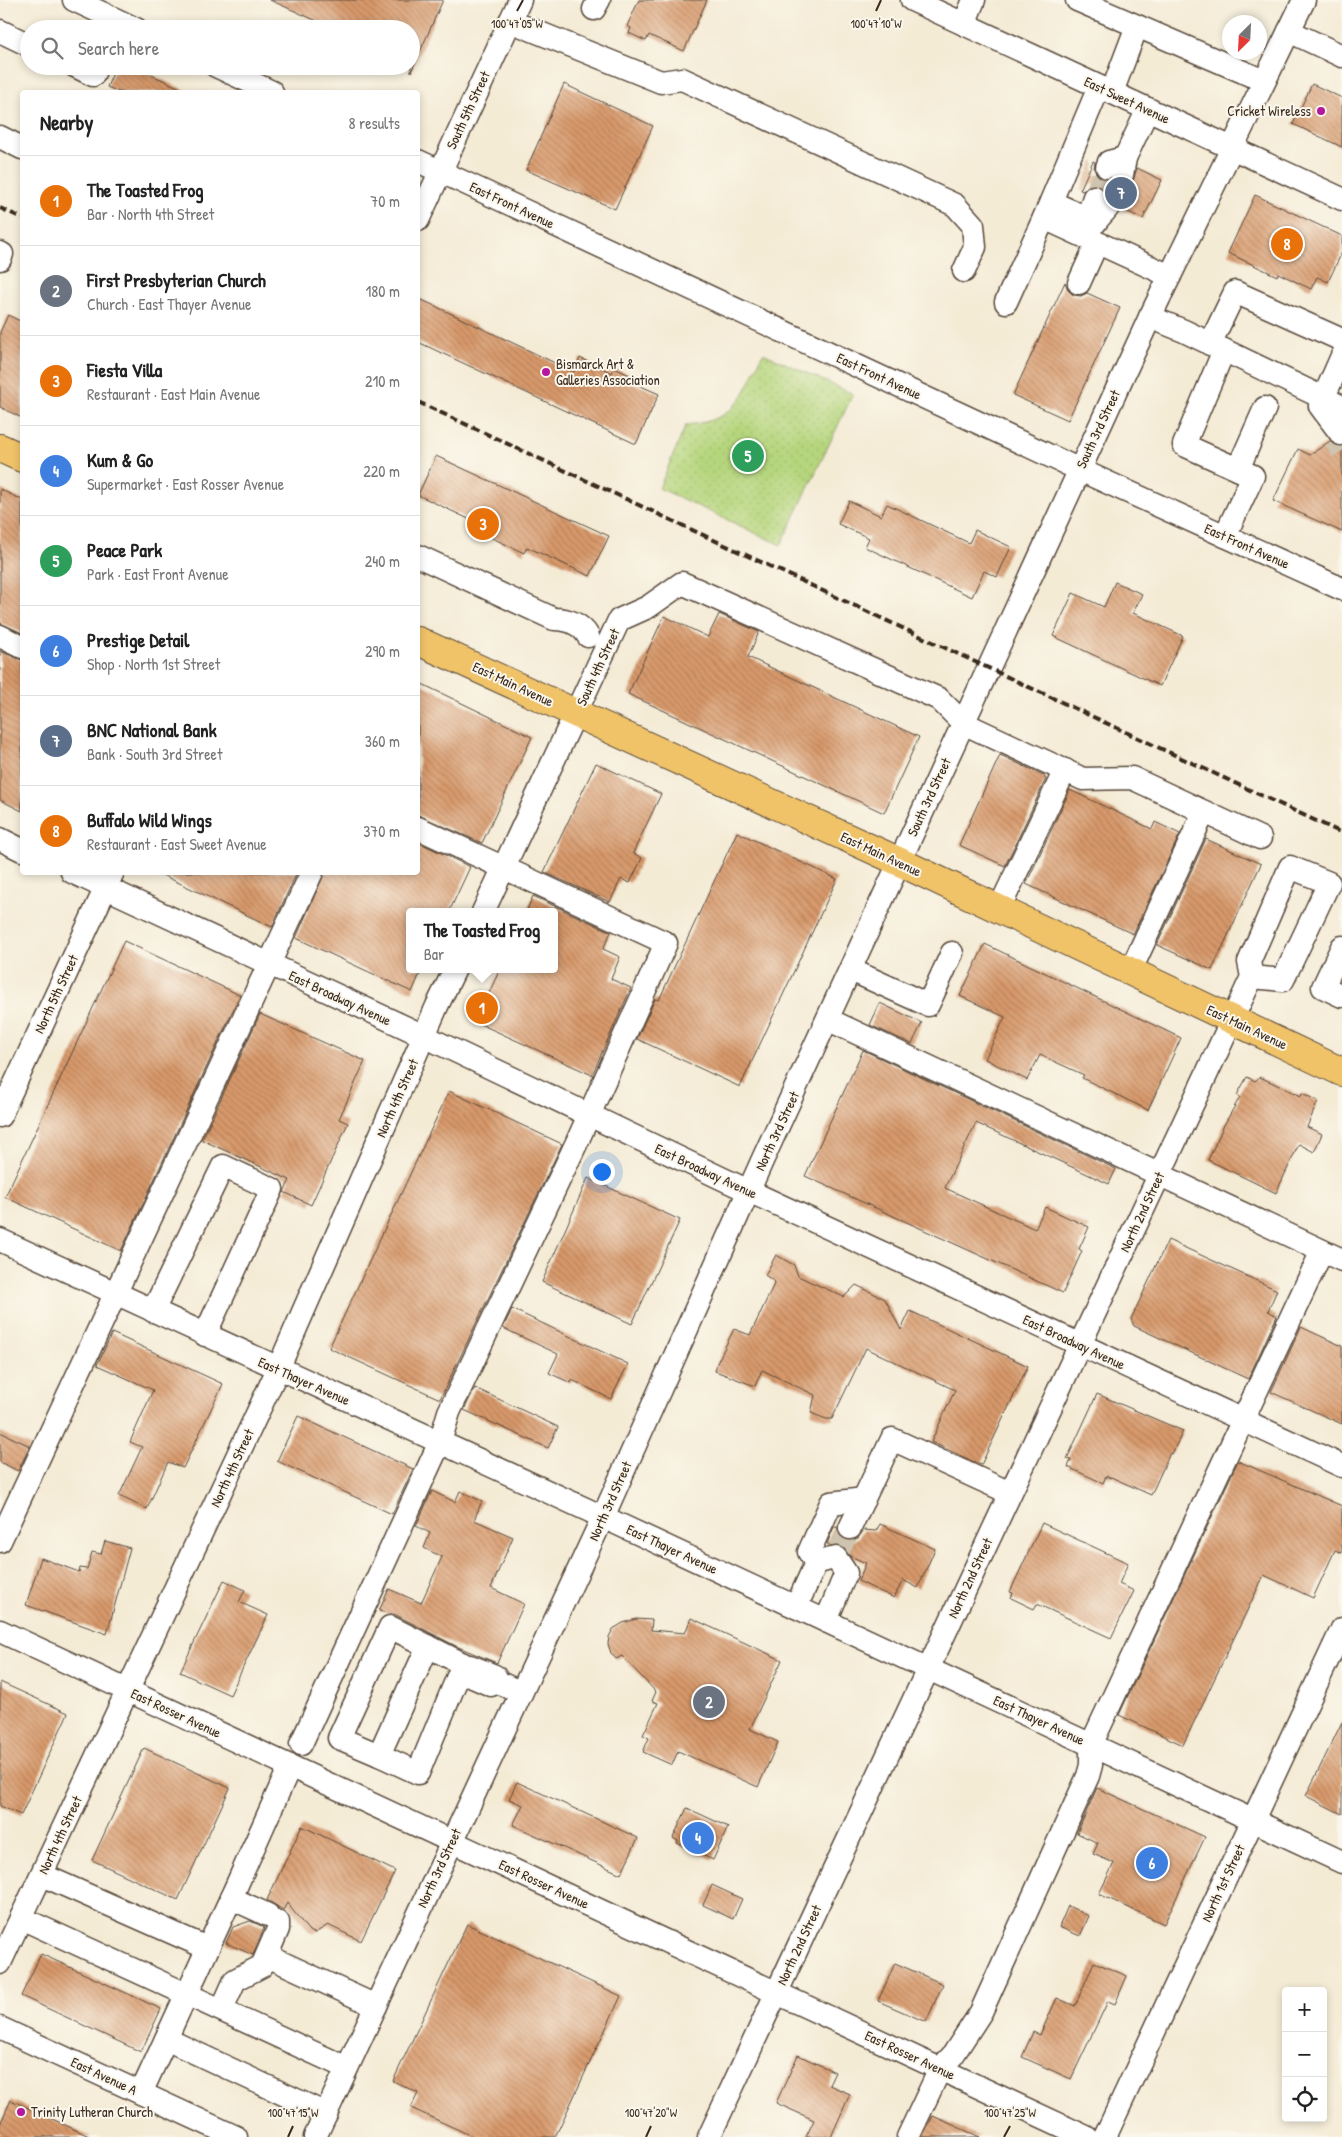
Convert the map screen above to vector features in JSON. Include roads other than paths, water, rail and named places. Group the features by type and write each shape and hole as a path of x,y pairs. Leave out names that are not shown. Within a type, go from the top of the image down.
{"main road":[{"path":"0,448 20,457"},
{"name":"East Main Avenue","path":"420,642 900,862 1342,1072"}],"street":[{"path":"74,0 112,20"},
{"name":"South 5th Street","path":"420,216 520,0"},
{"name":"East Sweet Avenue","path":"912,0 1342,199"},
{"path":"964,24 974,0"},
{"path":"1077,0 1108,7 1137,26 1264,81"},
{"name":"South 3rd Street","path":"900,862 1150,317 1304,0"},
{"path":"510,21 662,82 682,79 955,205 973,225 975,247 964,270"},
{"path":"1006,302 1047,210 1137,26"},
{"path":"0,31 20,40"},
{"path":"1288,31 1342,56"},
{"path":"235,75 268,90"},
{"path":"1119,170 1148,109"},
{"path":"0,137 20,147"},
{"name":"East Front Avenue","path":"420,162 1080,470 1342,589"},
{"path":"1047,210 1096,222 1104,204"},
{"path":"1047,210 1097,243 1170,276"},
{"path":"1079,283 1097,243"},
{"path":"0,253 2,254 0,259"},
{"path":"1225,536 1253,476 1184,445 1235,292 1342,340"},
{"path":"1150,317 1217,347 1335,419 1342,356"},
{"path":"1238,469 1265,408"},
{"path":"420,557 554,619 558,626 580,636 598,640"},
{"name":"South 4th Street","path":"576,713 598,640 619,620 648,607 682,583 939,699 964,723"},
{"path":"0,636 20,645"},
{"path":"485,908 576,713"},
{"path":"964,723 1083,779 1132,778 1260,838"},
{"path":"998,909 1064,770"},
{"path":"1130,972 1204,812"},
{"path":"301,1744 440,1442 450,1412 589,1116 666,943 420,829"},
{"path":"0,839 20,849"},
{"name":"North 3rd Street","path":"315,2137 603,1517 749,1191 900,862"},
{"path":"1290,866 1329,883 1283,980 1252,978 1249,962 1290,866"},
{"name":"East Broadway Avenue","path":"86,875 109,880 269,965 424,1036 749,1191 1342,1466"},
{"path":"0,1541 311,875"},
{"name":"North 5th Street","path":"0,1116 109,880"},
{"path":"1342,947 1323,987 1342,996"},
{"path":"851,970 928,1005 952,953"},
{"name":"North 4th Street","path":"0,1963 278,1369 453,973"},
{"name":"North 2nd Street","path":"709,2137 1252,978"},
{"path":"828,1020 1342,1260"},
{"path":"153,1311 223,1166 272,1189 205,1335"},
{"name":"East Thayer Avenue","path":"0,1240 603,1517 1342,1862"},
{"path":"908,2137 940,2069 953,2056 977,2020 998,1976 1088,1776 1091,1765 1090,1744 1322,1251"},
{"path":"850,1528 892,1439 1010,1493"},
{"path":"826,1621 846,1573 831,1557 809,1552 831,1503 864,1499"},
{"path":"796,1607 831,1557"},
{"path":"464,1667 418,1773 339,1738 390,1627 464,1667 470,1666 495,1676 498,1682 521,1693"},
{"name":"North 1st Street","path":"1105,2137 1342,1629"},
{"name":"East Rosser Avenue","path":"0,1632 452,1840 1086,2137"},
{"path":"379,1755 428,1646"},
{"path":"141,2093 290,1766"},
{"path":"42,1875 207,1948"},
{"path":"222,2009 234,1980 262,1966 278,1929 273,1918 231,1898"},
{"path":"21,1918 347,2068"},
{"path":"276,1960 376,2006"},
{"name":"East Avenue A","path":"0,2028 236,2137"},
{"path":"166,2039 326,2114"}],"tunnel":[{"path":"1094,197 1107,167"},
{"path":"1110,204 1122,175"},
{"path":"1334,439 1342,451"},
{"path":"839,1550 850,1528"}],"railway":[{"path":"0,208 20,217"},
{"path":"420,403 1342,833"}],"place":[{"name":"Cricket Wireless","path":"1321,111"},
{"name":"BNC National Bank","path":"1121,193"},
{"name":"Buffalo Wild Wings","path":"1287,244"},
{"name":"Bismarck Art & Galleries Association","path":"546,372"},
{"name":"Peace Park","path":"748,456"},
{"name":"Fiesta Villa","path":"483,524"},
{"name":"The Toasted Frog","path":"482,1008"},
{"name":"First Presbyterian Church","path":"709,1702"},
{"name":"Kum & Go","path":"698,1838"},
{"name":"Prestige Detail","path":"1152,1863"},
{"name":"Trinity Lutheran Church","path":"21,2112"}]}
